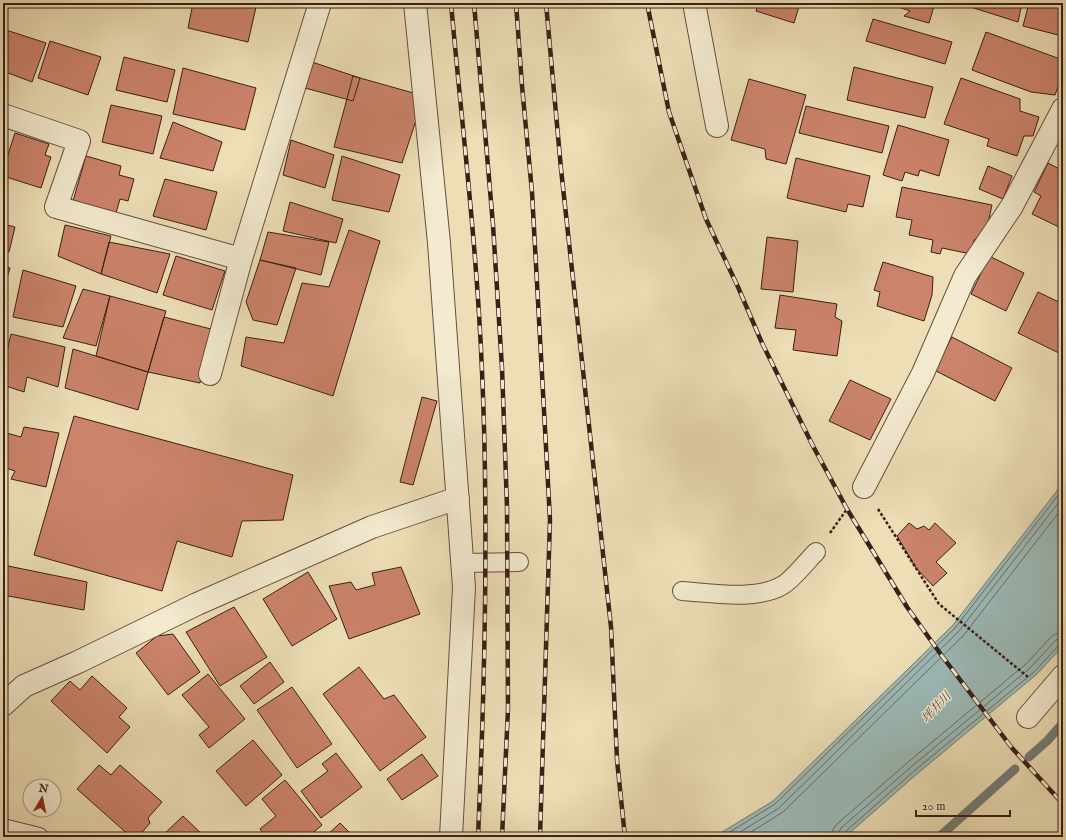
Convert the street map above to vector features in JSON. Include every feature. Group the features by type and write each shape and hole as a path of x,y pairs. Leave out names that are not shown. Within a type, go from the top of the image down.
{"street":[{"path":"210,374 241,259 320,3"},
{"path":"415,3 439,243 464,587 451,837"},
{"path":"694,3 717,126"},
{"path":"864,487 923,372 965,276 1012,206 1063,109"},
{"path":"3,115 79,141 56,207 241,259"},
{"path":"3,705 24,686 78,662 197,604 372,527 458,498"},
{"path":"1028,717 1063,676"}],"lane":[{"path":"682,591 747,595 767,592 784,585 816,552"},
{"path":"462,563 519,562"},
{"path":"3,828 39,837"}],"path":[{"path":"816,552 864,487 939,604 1048,694"}],"water":[{"name":"坪井川","path":"1063,483 1063,646 1037,674 917,774 845,837 714,837 773,801 953,625"}],"building":[{"path":"193,3 257,3 248,42 188,28"},
{"path":"758,3 800,3 794,23 756,11"},
{"path":"887,3 935,3 929,23 904,16 910,11"},
{"path":"958,3 1022,3 1018,22"},
{"path":"1029,3 1063,3 1063,52 1058,51 1062,36 1023,26"},
{"path":"873,19 952,42 945,64 866,41"},
{"path":"3,29 46,43 32,82 3,71"},
{"path":"986,32 1063,60 1063,74 1055,95 1031,92 972,70"},
{"path":"50,41 101,57 88,95 38,78"},
{"path":"124,57 175,70 167,102 116,90"},
{"path":"303,59 360,78 353,101 294,85"},
{"path":"854,67 933,87 925,118 847,100"},
{"path":"183,68 256,88 245,130 173,114"},
{"path":"353,76 424,96 402,163 334,147"},
{"path":"961,78 1020,99 1020,111 1039,117 1033,136 1024,136 1017,156 987,146 989,139 944,124"},
{"path":"749,79 806,95 786,164 766,159 765,149 731,140"},
{"path":"111,105 162,116 153,154 102,142"},
{"path":"806,106 889,126 882,153 799,133"},
{"path":"173,122 222,142 213,171 160,158"},
{"path":"898,125 949,140 939,176 920,170 918,176 905,172 902,181 883,175"},
{"path":"15,133 49,144 45,155 51,157 41,188 3,176 3,170"},
{"path":"291,140 334,155 325,188 283,175"},
{"path":"86,156 121,166 119,175 134,179 128,201 120,199 116,213 73,201"},
{"path":"342,156 400,175 389,212 332,200"},
{"path":"796,158 870,176 863,207 848,204 846,212 787,198"},
{"path":"1048,163 1063,171 1063,229 1032,214 1041,196 1034,192"},
{"path":"988,166 1012,176 1003,199 979,189"},
{"path":"165,179 217,192 206,230 153,216"},
{"path":"902,187 992,205 986,232 974,240 971,254 942,248 940,254 931,252 933,240 909,235 912,220 896,217"},
{"path":"290,202 343,219 336,243 283,231"},
{"path":"3,224 15,227 9,252 3,251"},
{"path":"65,225 111,236 101,274 58,256"},
{"path":"349,230 380,241 333,396 241,366 246,337 284,343 302,283 329,287"},
{"path":"268,232 329,242 321,275 260,260"},
{"path":"767,237 798,241 793,292 761,289"},
{"path":"109,242 170,254 157,293 101,274"},
{"path":"176,256 225,271 212,310 163,295"},
{"path":"989,256 1024,273 1006,311 971,294"},
{"path":"260,260 296,268 277,325 253,320 246,302"},
{"path":"883,262 933,277 932,295 924,321 877,306 880,292 874,290"},
{"path":"3,266 10,268 3,291"},
{"path":"23,270 76,286 63,327 13,317"},
{"path":"83,289 110,296 96,346 63,338"},
{"path":"1038,292 1063,304 1063,355 1018,333"},
{"path":"780,295 837,304 835,317 842,321 837,356 793,350 796,330 775,328"},
{"path":"110,296 166,311 148,372 96,356"},
{"path":"164,317 211,329 200,383 148,372"},
{"path":"11,334 65,347 58,387 27,377 24,392 3,385 3,368"},
{"path":"952,337 1012,368 995,401 934,370"},
{"path":"73,349 148,372 138,410 65,388"},
{"path":"850,380 891,399 870,440 829,421"},
{"path":"422,397 437,401 413,485 400,482"},
{"path":"74,416 293,475 283,520 242,521 232,557 177,541 162,591 34,555"},
{"path":"24,427 59,433 46,487 11,479 15,471 3,467 3,432 21,437"},
{"path":"909,523 917,529 924,526 929,530 935,523 956,543 936,562 947,573 933,586 916,568 897,536"},
{"path":"3,565 87,582 84,610 3,595"},
{"path":"401,567 420,614 349,639 329,586 351,582 356,590 375,585 372,573"},
{"path":"308,572 337,619 292,646 263,599"},
{"path":"234,607 267,657 220,686 186,632"},
{"path":"173,634 200,672 168,695 136,653 157,636"},
{"path":"270,662 284,682 254,704 240,686"},
{"path":"359,667 384,699 394,695 426,737 380,771 323,694"},
{"path":"208,674 245,719 209,748 199,735 209,727 182,695"},
{"path":"92,676 127,708 119,717 130,727 107,753 51,701 70,681 80,690"},
{"path":"292,687 332,744 297,768 257,710"},
{"path":"253,740 282,775 246,806 216,771"},
{"path":"336,753 362,787 321,818 301,791 328,771 322,764"},
{"path":"422,754 438,776 402,800 387,779"},
{"path":"99,765 111,775 120,765 162,802 148,818 150,823 138,837 131,837 77,789"},
{"path":"285,780 322,825 308,837 266,837 260,829 276,816 262,799"},
{"path":"183,816 205,837 161,837"},
{"path":"340,823 354,837 325,837"}],"waterway":[{"path":"1029,757 1047,741 1063,723"},
{"path":"939,837 1015,769"}],"railway":[{"path":"451,3 477,279 484,429 486,546 483,721 478,837"},
{"path":"474,3 493,225 502,368 507,507 508,709 502,837"},
{"path":"516,3 532,192 550,520 540,837"},
{"path":"546,3 561,169 611,627 617,760 625,837"},
{"path":"647,3 669,112 706,219 762,343 813,446 847,509 907,607 1012,748 1063,804"}]}
